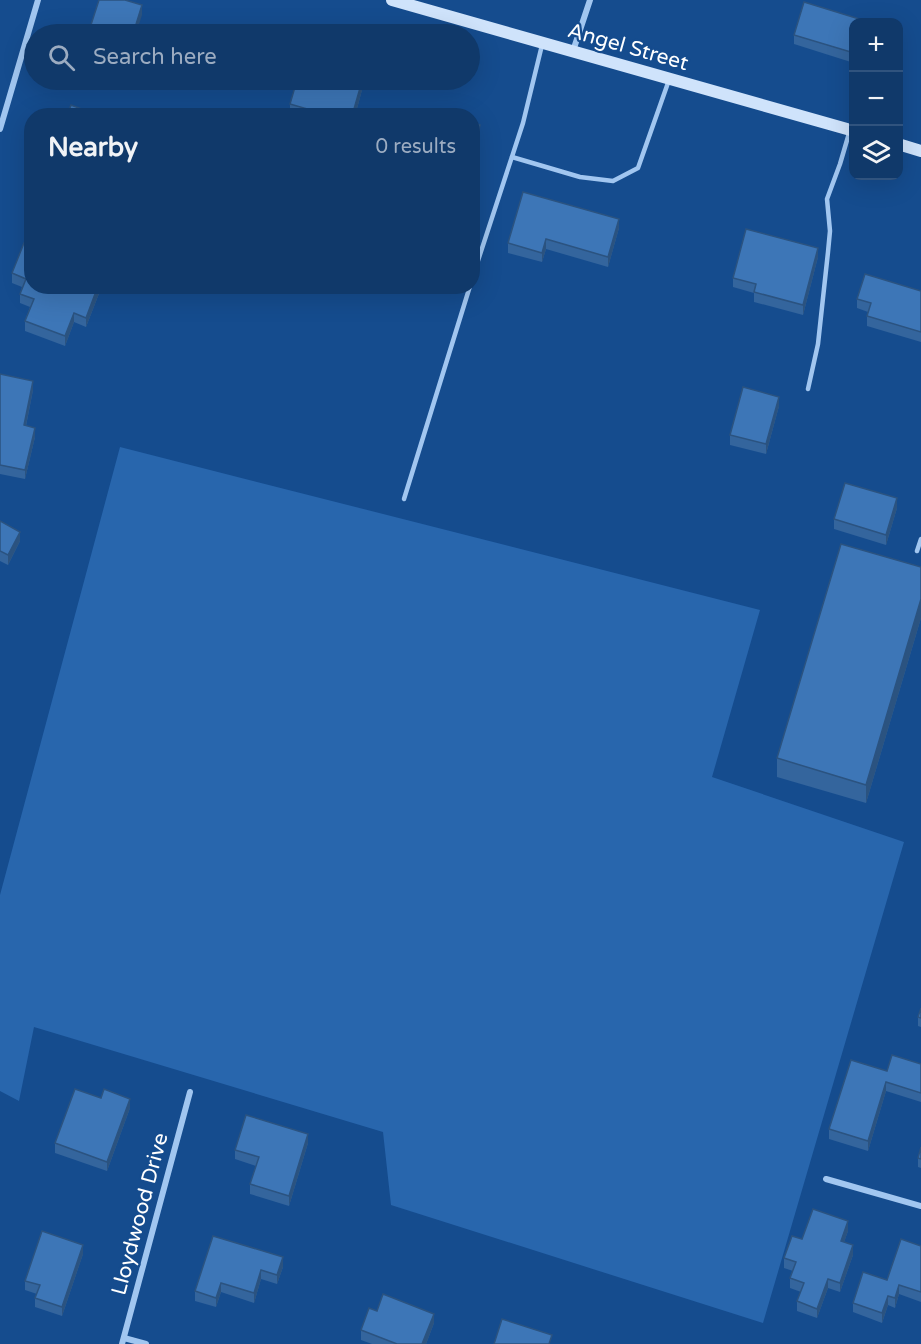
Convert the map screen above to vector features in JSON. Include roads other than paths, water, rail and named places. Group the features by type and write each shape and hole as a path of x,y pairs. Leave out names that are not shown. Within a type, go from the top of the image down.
{"main road":[{"name":"Angel Street","path":"392,0 478,24"},
{"name":"Angel Street","path":"480,24 849,130"},
{"path":"903,146 921,151"}],"street":[{"path":"31,24 38,0"},
{"path":"573,51 590,0"},
{"path":"0,129 24,48"},
{"name":"Lloydwood Drive","path":"123,1341 190,1092"},
{"path":"826,1179 921,1206"},
{"path":"123,1341 146,1344"}],"lane":[{"path":"480,255 523,123 543,42"},
{"path":"512,157 580,177 613,181 638,168 670,79"},
{"path":"808,389 818,344 830,231 827,199 849,139"},
{"path":"404,500 468,294"},
{"path":"917,551 921,539"}]}
